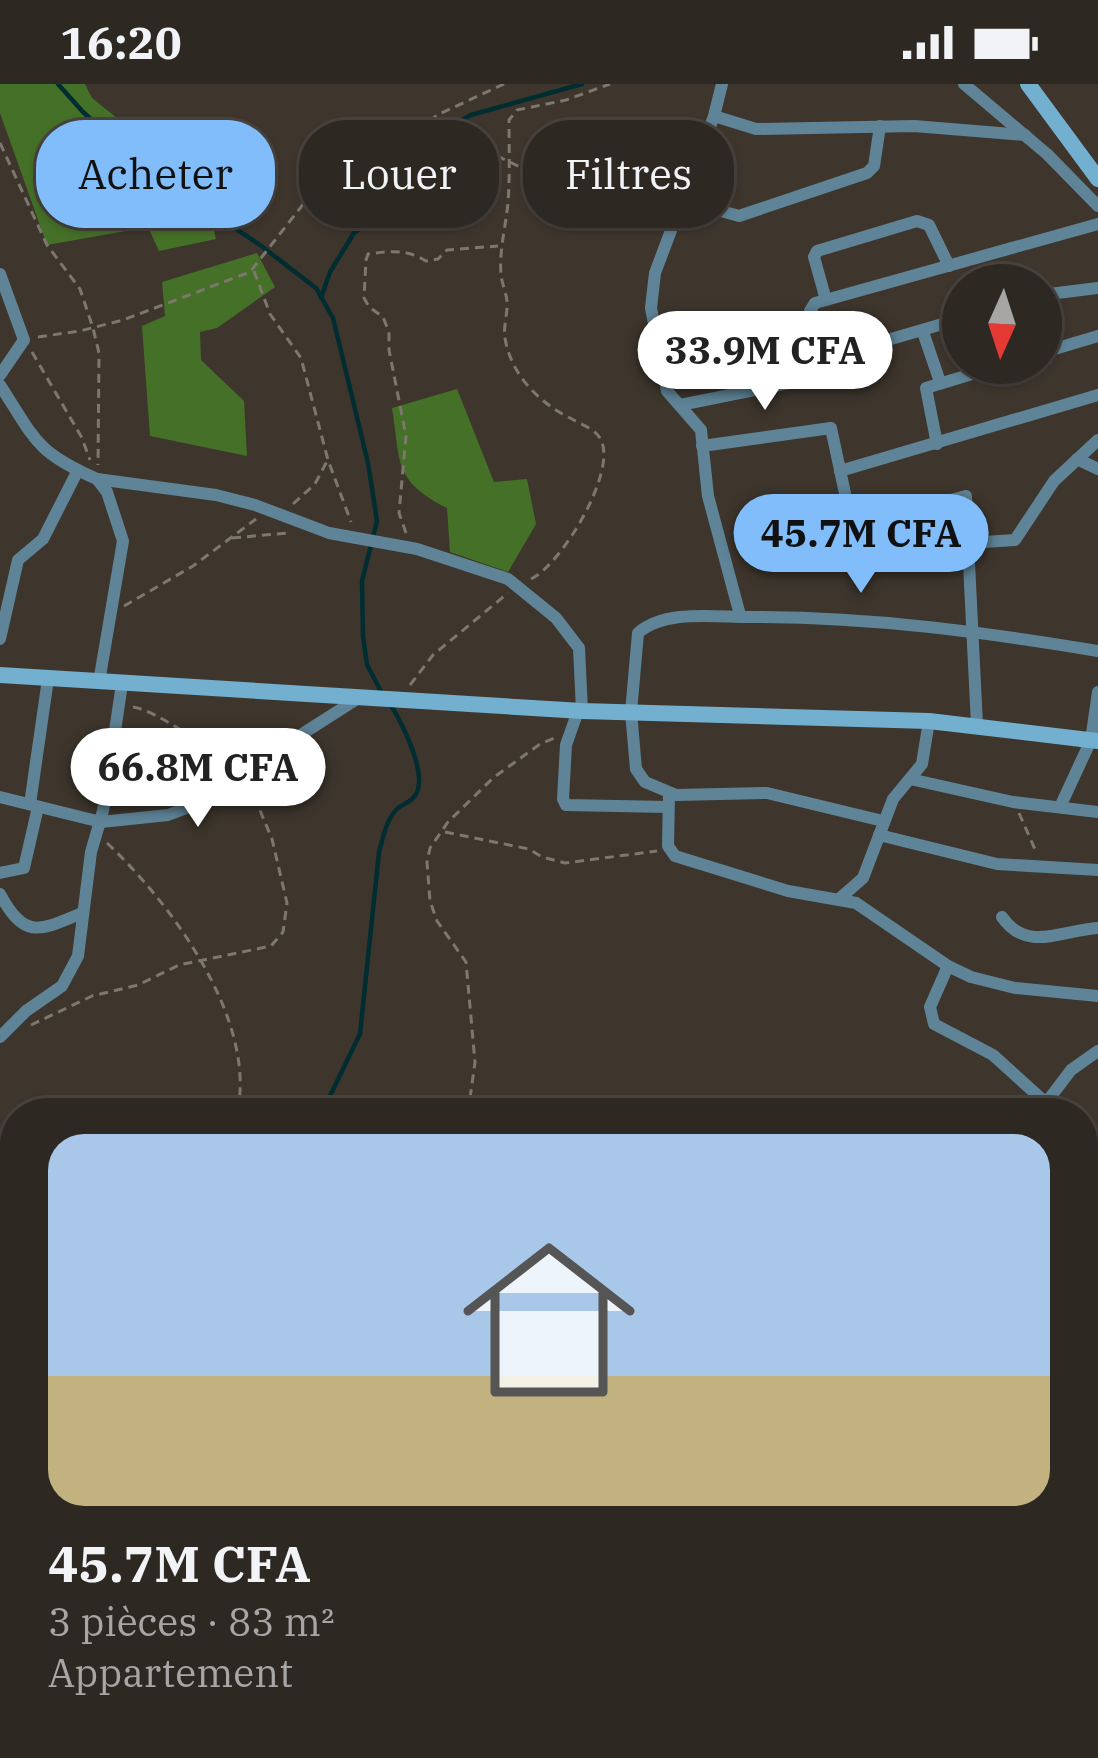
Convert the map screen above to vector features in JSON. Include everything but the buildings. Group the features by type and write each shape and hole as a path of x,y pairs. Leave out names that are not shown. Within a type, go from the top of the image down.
{"street":[{"path":"712,120 722,84"},
{"path":"964,84 1098,206"},
{"path":"1028,84 1098,179"},
{"path":"714,116 756,129 880,126 1024,135"},
{"path":"734,215 867,172 874,166 880,126"},
{"path":"826,300 814,257 817,251 917,221 929,225 948,264"},
{"path":"956,264 1098,224"},
{"path":"672,228 653,283 652,320 667,391 698,424 708,496 740,615"},
{"path":"680,405 811,380 817,376 819,360 811,308 942,268"},
{"path":"0,274 25,340 0,375"},
{"path":"1062,293 1098,288"},
{"path":"819,360 942,325"},
{"path":"660,358 814,331"},
{"path":"923,332 940,382 925,390 938,443"},
{"path":"1062,347 1098,336"},
{"path":"2,392 41,447 98,478 216,495 319,530 417,549 508,579 556,618 582,658 580,711 569,732 563,776 566,805 767,793 973,860 1098,870"},
{"path":"840,471 1098,395"},
{"path":"702,446 831,428 852,526 966,496 977,725"},
{"path":"968,543 1015,540 1037,502 1098,440"},
{"path":"1077,459 1098,469"},
{"path":"0,639 5,591 18,560 43,539 78,470"},
{"path":"98,478 123,541 99,682"},
{"path":"1098,651 970,629 852,619 691,617 641,629 635,643 631,712 636,769 668,801 670,853 788,891 868,908 948,966 971,977 1015,988 1098,997"},
{"path":"0,675 580,711 929,721 1094,740"},
{"path":"0,873 24,868 49,679"},
{"path":"0,1037 62,986 78,956 122,684"},
{"path":"1060,807 1094,740 1098,692"},
{"path":"0,797 99,828 184,810 208,800 361,697"},
{"path":"838,899 863,878 893,799 922,764 929,721"},
{"path":"910,779 1013,802 1098,812"},
{"path":"0,894 25,927 35,930 82,913"},
{"path":"1002,917 1012,931 1032,939 1098,928"},
{"path":"948,966 930,1007 934,1024 993,1055 1040,1098"},
{"path":"1050,1098 1071,1070 1098,1051"}],"path":[{"path":"432,120 505,84"},
{"path":"603,464 604,446 598,434 548,406 516,372 505,336 501,246 509,120 518,110 610,84"},
{"path":"0,143 47,245 80,289 93,328 99,353 98,478"},
{"path":"499,157 523,167"},
{"path":"98,478 82,437 25,340 93,328 254,269 299,211"},
{"path":"417,549 400,513 406,436 389,332 383,317 364,298 366,260 368,254 398,250 426,261 438,259 447,250 501,246"},
{"path":"254,269 270,314 301,358 328,460 357,540"},
{"path":"111,613 194,566 271,511 298,501 315,484 328,460"},
{"path":"230,538 319,530"},
{"path":"20,1030 92,996 139,985 201,958 258,951 271,946 283,932 287,903 279,863 244,772 205,744 170,727 152,710 119,705"},
{"path":"470,1098 475,1062 466,962 437,921 430,901 430,848 502,770 540,744 569,732"},
{"path":"1013,802 1042,866"},
{"path":"99,828 201,958 236,1034 238,1098"},
{"path":"442,832 526,848 565,863 642,851 670,853"}],"green space":[{"path":"0,84 85,84 92,98 119,120 36,120 36,214 0,113"},
{"path":"41,228 142,228 47,245"},
{"path":"148,228 213,228 216,239 159,251"},
{"path":"257,253 275,287 217,328 200,332 201,360 244,401 247,456 150,436 142,326 165,316 162,282"},
{"path":"457,389 494,482 527,479 536,524 508,572 450,552 447,508 408,479 399,457 392,408"}],"waterway":[{"path":"58,84 147,169 316,288 333,318 377,521 362,581 363,636 367,665 382,693"},
{"path":"321,298 330,272 354,233 387,211 436,134 471,115 582,84"},
{"path":"329,1098 360,1034 379,852 393,813 418,789 413,750 389,702"}]}
